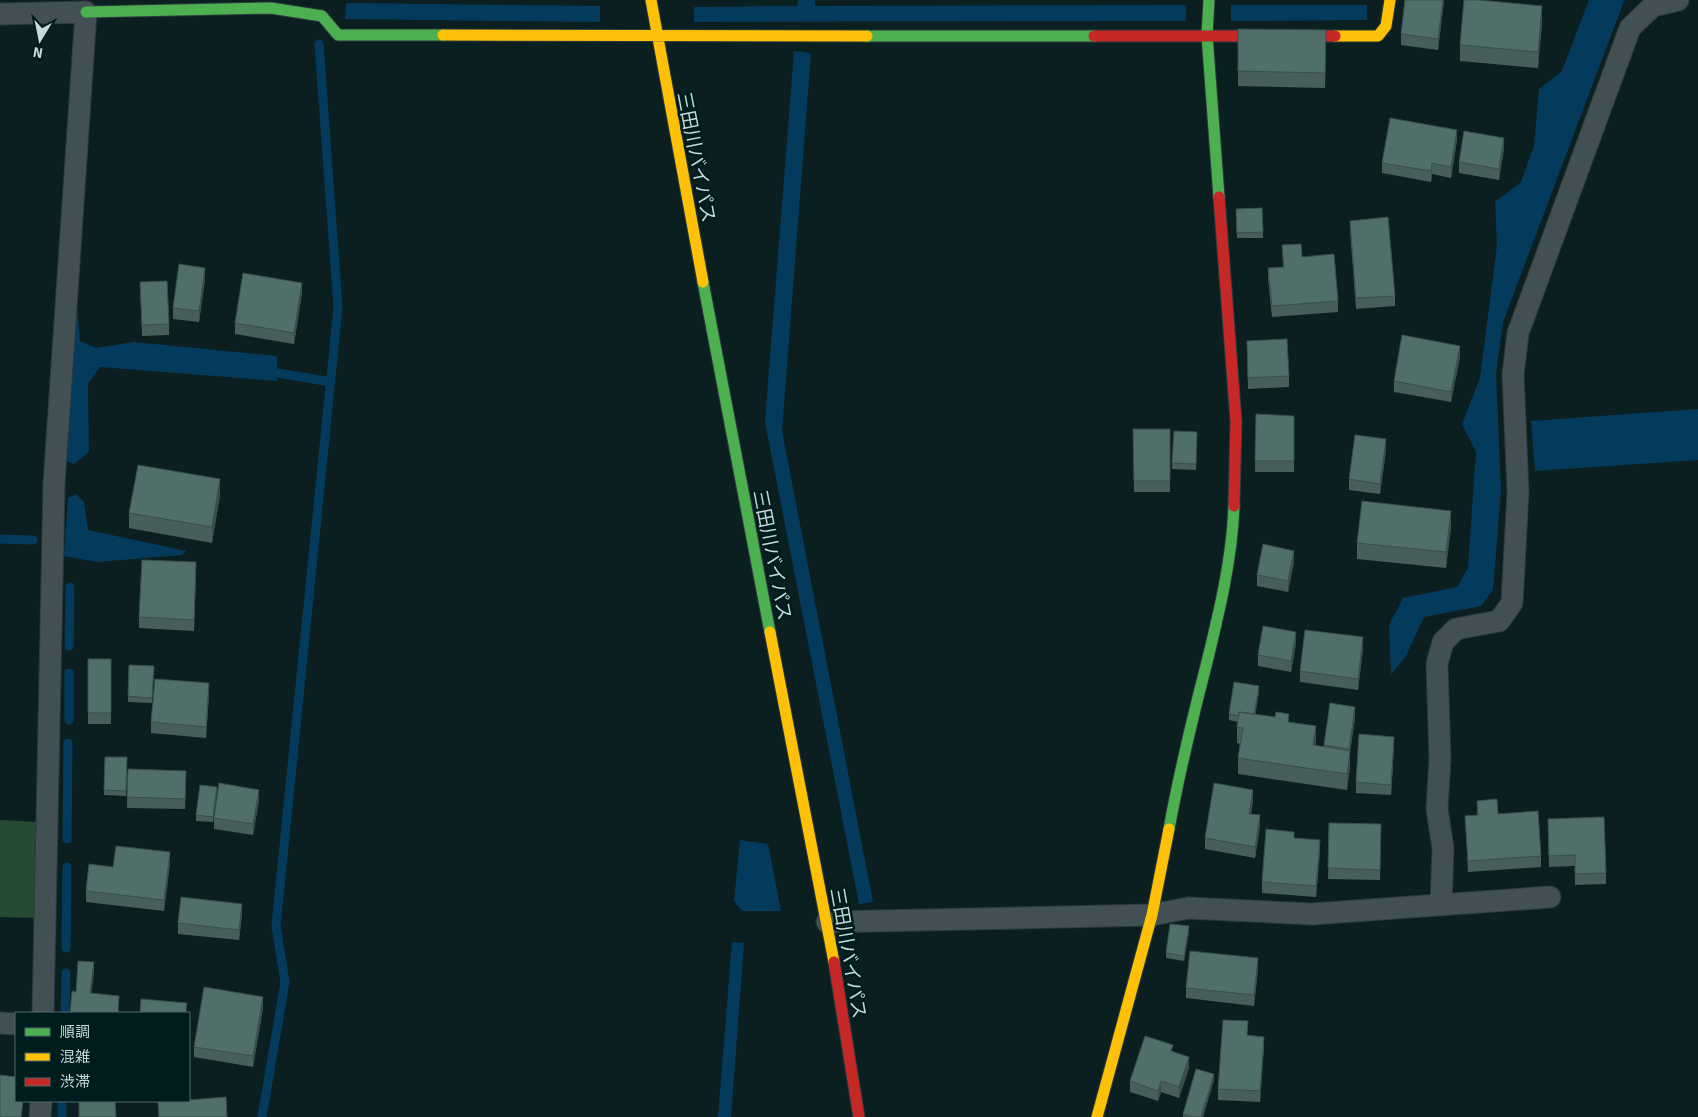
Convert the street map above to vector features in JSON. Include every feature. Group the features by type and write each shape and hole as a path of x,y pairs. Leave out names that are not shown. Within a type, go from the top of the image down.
{"main road":[{"name":"三田川バイパス","path":"650,0 718,366 828,922 859,1117"},
{"path":"1098,1117 1152,915 1179,775 1222,600 1233,534 1236,421 1207,35 1209,0"},
{"path":"86,12 271,8 322,16 338,35 1378,36 1386,26 1390,0"}],"street":[{"path":"1441,905 1443,848 1437,809 1440,758 1437,664 1443,642 1456,629 1499,621 1512,604 1518,492 1512,374 1518,333 1630,28 1653,6 1678,0"},
{"path":"0,14 86,12 54,484 43,1012"},
{"path":"828,922 1152,915 1188,908 1312,914 1550,896"},
{"path":"0,1023 15,1024"},
{"path":"40,1102 40,1117"}],"green space":[{"path":"0,820 37,822 37,918 0,917"}],"water":[{"path":"798,0 815,0 815,6 1186,5 1186,21 694,22 694,7 797,6"},
{"path":"1589,0 1625,0 1503,322 1496,374 1501,491 1493,590 1481,606 1424,617 1406,656 1391,675 1389,625 1403,598 1457,587 1468,568 1476,452 1462,424 1480,378 1497,246 1495,202 1521,182 1534,146 1539,89 1562,71"},
{"path":"346,3 600,6 600,22 345,19"},
{"path":"1231,5 1367,5 1367,20 1231,21"},
{"path":"794,51 811,53 782,431 873,902 859,904 765,422"},
{"path":"71,307 77,308 80,341 96,348 134,342 277,356 277,381 100,367 88,384 89,452 74,464 65,461"},
{"path":"1698,409 1698,460 1535,471 1531,421"},
{"path":"76,494 84,502 88,530 186,551 182,555 97,562 64,556 68,498"},
{"path":"740,840 768,844 781,911 742,911 734,901"},
{"path":"732,942 744,943 731,1117 718,1117"}],"building":[{"path":"1405,0 1443,0 1438,39 1401,34"},
{"path":"1464,0 1542,6 1538,52 1460,45"},
{"path":"1238,29 1326,30 1325,73 1238,71"},
{"path":"1390,118 1457,130 1451,167 1432,163 1431,171 1382,163"},
{"path":"1464,131 1504,138 1499,169 1459,162"},
{"path":"1262,208 1263,232 1237,233 1236,209"},
{"path":"1388,217 1395,296 1356,298 1350,221"},
{"path":"1301,244 1302,257 1334,254 1338,301 1272,306 1268,268 1284,267 1282,245"},
{"path":"179,264 205,268 199,311 173,308"},
{"path":"243,273 302,283 294,333 235,323"},
{"path":"167,281 169,324 142,325 140,282"},
{"path":"1402,335 1460,346 1451,392 1394,381"},
{"path":"1287,339 1289,376 1248,378 1247,341"},
{"path":"1256,414 1294,416 1294,461 1255,461"},
{"path":"1133,429 1170,429 1170,481 1134,481"},
{"path":"1174,431 1197,432 1196,464 1172,463"},
{"path":"1355,435 1386,439 1380,484 1349,479"},
{"path":"138,465 220,479 212,527 129,513"},
{"path":"1362,501 1451,511 1446,552 1357,543"},
{"path":"1263,544 1294,551 1288,581 1257,575"},
{"path":"142,560 196,562 194,620 139,617"},
{"path":"1263,626 1296,632 1291,661 1258,655"},
{"path":"1305,630 1363,637 1358,679 1300,671"},
{"path":"88,659 111,659 111,713 88,713"},
{"path":"129,665 154,666 152,698 128,696"},
{"path":"155,679 209,683 206,727 151,722"},
{"path":"1234,682 1259,686 1254,714 1239,712 1239,716 1229,714"},
{"path":"1330,703 1355,707 1349,749 1324,745"},
{"path":"1239,712 1275,717 1276,712 1289,714 1288,722 1316,726 1313,745 1350,751 1347,774 1238,758 1243,728 1237,727"},
{"path":"1359,734 1394,737 1391,785 1356,782"},
{"path":"105,757 127,757 126,791 104,790"},
{"path":"128,769 186,771 185,799 127,797"},
{"path":"219,783 259,790 253,824 214,818"},
{"path":"1214,783 1253,790 1249,814 1260,815 1255,847 1205,838"},
{"path":"200,785 217,787 213,817 196,815"},
{"path":"1497,799 1498,814 1538,811 1541,856 1468,861 1465,816 1478,815 1477,801"},
{"path":"1604,817 1606,873 1575,874 1575,855 1549,856 1548,819"},
{"path":"1329,823 1381,824 1380,870 1328,868"},
{"path":"1266,829 1294,832 1294,838 1320,840 1316,886 1262,882"},
{"path":"116,846 170,852 164,900 86,891 89,864 113,867"},
{"path":"181,897 242,904 239,930 178,923"},
{"path":"1170,924 1189,926 1184,956 1166,953"},
{"path":"1190,951 1258,958 1254,995 1186,988"},
{"path":"78,961 94,962 90,993 119,996 118,1012 70,1012 72,991 76,992"},
{"path":"204,987 263,997 253,1056 194,1047"},
{"path":"141,999 187,1003 186,1012 140,1012"},
{"path":"1223,1020 1248,1021 1247,1035 1264,1037 1260,1091 1218,1089"},
{"path":"1145,1036 1173,1045 1171,1051 1189,1057 1179,1087 1161,1081 1158,1091 1130,1081"},
{"path":"1196,1069 1214,1074 1201,1117 1183,1114"},
{"path":"0,1075 15,1077 15,1102 23,1102 21,1117 0,1117"},
{"path":"226,1097 227,1117 159,1117 158,1102 190,1102 190,1100"},
{"path":"79,1102 115,1102 116,1117 79,1117"}],"waterway":[{"path":"262,1117 285,982 276,926 338,307 319,44"},
{"path":"277,373 331,382"},
{"path":"0,539 33,540"},
{"path":"69,646 70,587"},
{"path":"69,673 69,720"},
{"path":"67,839 68,743"},
{"path":"66,948 67,867"},
{"path":"65,1012 66,973"},
{"path":"62,1102 62,1117"}],"traffic: fast":[{"path":"1209,0 1207,35 1219,197"},
{"path":"86,12 271,8 322,16 338,35 443,35"},
{"path":"867,36 1094,36"},
{"path":"703,282 770,632"},
{"path":"1169,829 1186,747 1216,626 1231,546 1234,506"}],"traffic: slow":[{"path":"651,0 703,282"},
{"path":"1335,36 1378,36 1386,26 1390,0"},
{"path":"443,35 867,36"},
{"path":"770,632 834,962"},
{"path":"1097,1117 1152,915 1169,829"}],"traffic: jam":[{"path":"1094,36 1335,36"},
{"path":"1219,197 1236,421 1234,506"},
{"path":"834,962 859,1117"}]}
